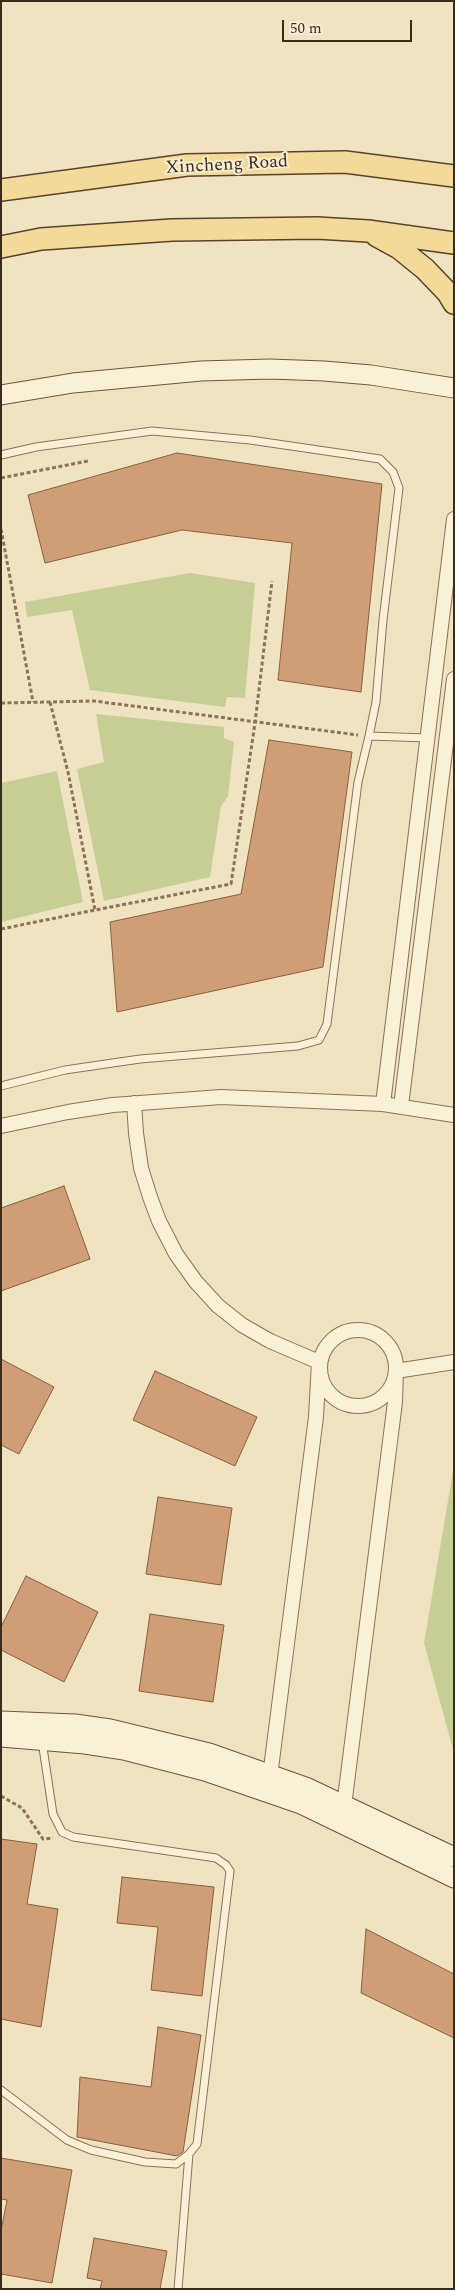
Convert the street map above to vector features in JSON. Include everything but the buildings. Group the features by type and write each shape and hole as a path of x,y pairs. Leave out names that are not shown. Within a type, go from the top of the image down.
{"main road":[{"name":"Xincheng Road","path":"1,190 188,165 345,162 454,176"},
{"path":"1,246 41,239 172,230 318,228 368,231 454,243"},
{"path":"368,231 399,248 425,269 448,293 454,303"},
{"path":"1,395 73,382 201,371 270,369 324,370 454,388"},
{"path":"1,1721 75,1724 110,1729 209,1753 269,1783 301,1804 454,1878"},
{"path":"1,1737 42,1739 124,1750 206,1771 269,1783 345,1804 454,1857"}],"street":[{"path":"382,1104 454,519"},
{"path":"401,1106 454,679"},
{"path":"1,1126 68,1112 134,1103 221,1097 382,1104 454,1115"},
{"path":"134,1103 141,1168 159,1221 176,1254 196,1282 218,1306 242,1325 270,1341 319,1362"},
{"path":"269,1783 316,1417 319,1362 323,1351 334,1338 350,1330 362,1330 373,1333 383,1339 391,1348 395,1359 396,1371 395,1402 342,1824"},
{"path":"319,1362 320,1375 324,1386 331,1396 341,1403 353,1406 366,1406 382,1398 393,1383 396,1371"},
{"path":"396,1371 454,1362"}],"lane":[{"path":"1,455 36,447 152,431 250,440 380,459 393,472 399,488 383,620 376,702 357,791 327,1024 319,1040 298,1046 140,1059 84,1067 1,1086"},
{"path":"369,736 427,738"},
{"path":"1,2090 68,2140 91,2150 145,2162 176,2164 189,2154 197,2144 205,2092 212,2009 230,1871 226,1865 216,1858 73,1837 62,1832 53,1814 42,1739"},
{"path":"178,2289 189,2154"}],"path":[{"path":"1,478 88,461"},
{"path":"1,529 33,702"},
{"path":"1,929 231,884 255,723 272,581"},
{"path":"1,703 94,701 369,736"},
{"path":"50,702 68,772 95,910"},
{"path":"1,1796 22,1808 43,1839 73,1837"}],"green space":[{"path":"190,573 255,583 245,698 227,697 225,707 90,690 72,610 27,617 25,602"},
{"path":"96,714 224,727 224,738 234,742 228,797 221,806 210,877 104,901 77,769 104,762"},
{"path":"57,771 83,902 1,922 1,783"},
{"path":"454,1465 454,1753 424,1643"}]}
